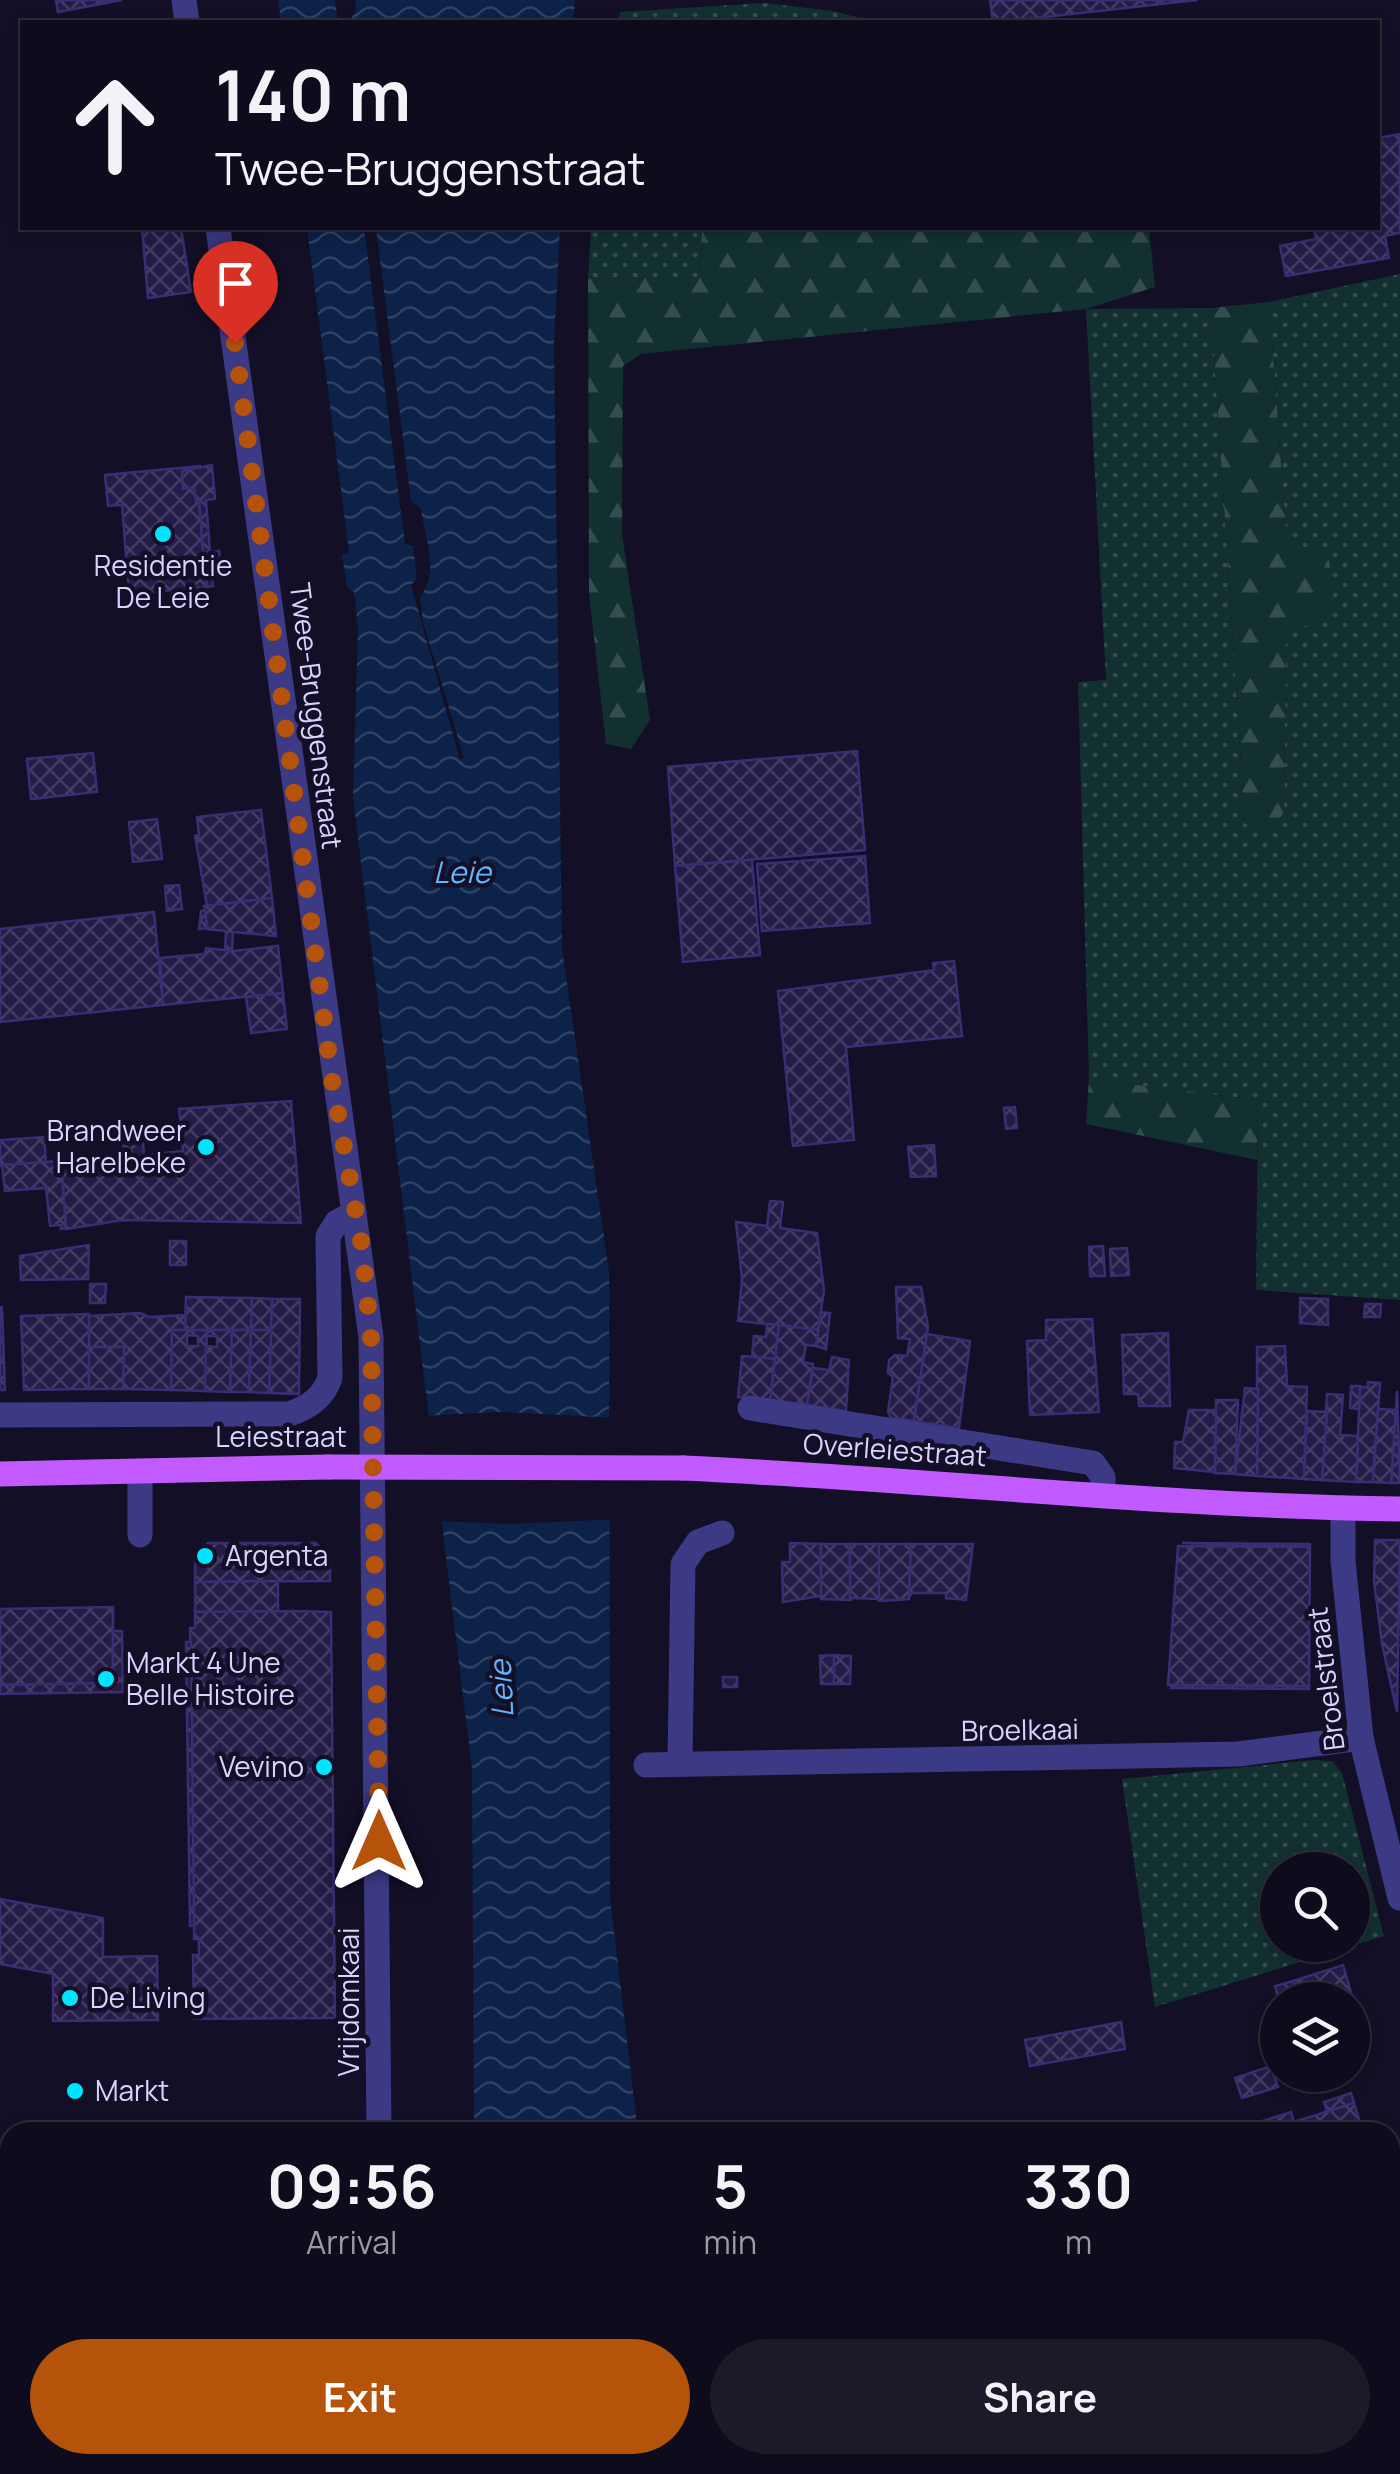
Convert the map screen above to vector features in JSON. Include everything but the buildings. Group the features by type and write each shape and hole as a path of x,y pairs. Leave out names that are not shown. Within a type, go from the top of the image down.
{"main road":[{"name":"Leiestraat","path":"0,1474 328,1467 683,1468"},
{"name":"Overleiestraat","path":"683,1468 893,1477 1102,1496 1400,1509"}],"street":[{"name":"Twee-Bruggenstraat","path":"218,230 260,510 332,1080 354,1212"},
{"name":"Leiestraat","path":"0,1415 288,1414 309,1406 325,1391 330,1378 328,1236 337,1222 354,1212"},
{"name":"Vrijdomkaai","path":"354,1212 362,1246 372,1376 379,2122"},
{"name":"Overleiestraat","path":"750,1408 1092,1463 1103,1476 1102,1496"},
{"path":"140,1472 140,1536"},
{"name":"Broelstraat","path":"1343,1508 1343,1561 1361,1738 1400,1898"},
{"path":"680,1762 683,1564 698,1542 722,1533"},
{"name":"Broelkaai","path":"646,1765 1238,1754 1361,1738"}],"green space":[{"path":"766,3 833,11 867,20 618,20 620,12"},
{"path":"591,230 702,230 699,277 588,279"},
{"path":"702,230 1149,230 1155,287 1086,309 641,354 623,366 622,534 650,720 631,749 606,744 589,592 588,279 699,277"},
{"path":"1400,274 1400,1300 1256,1290 1258,1100 1089,1079 1078,682 1106,680 1086,309 1211,308 1245,824 1284,813 1287,543 1269,302"},
{"path":"1269,302 1287,543 1327,552 1335,591 1321,623 1286,630 1284,813 1269,828 1245,824 1211,308"},
{"path":"1089,1079 1258,1100 1257,1160 1086,1124"},
{"path":"1332,1761 1342,1773 1362,1852 1260,1852 1260,1962 1300,1962 1155,2007 1122,1779"},
{"path":"1370,1882 1384,1936 1370,1940"}],"water":[{"path":"278,0 335,0 338,20 281,20"},
{"path":"355,0 575,0 573,20 350,20 356,10"},
{"name":"Leie","path":"307,230 364,230 405,544 413,546 417,578 411,585 460,760 464,758 423,622 420,597 429,577 430,555 421,509 411,501 376,230 560,230 554,342 562,948 609,1272 610,1898 637,2122 474,2122 472,1769 353,797 358,628 354,592 347,587 342,555 349,552"}],"pier":[{"path":"501,1412 618,1418 617,1519 511,1524 435,1521 423,1416"}],"place":[{"name":"Residentie De Leie","path":"163,534"},
{"name":"Brandweer Harelbeke","path":"206,1147"},
{"name":"Argenta","path":"205,1556"},
{"name":"Markt 4 Une Belle Histoire","path":"106,1679"},
{"name":"Vevino","path":"324,1767"},
{"name":"De Living","path":"70,1998"},
{"name":"Markt","path":"75,2091"}],"route":[{"path":"235,343 332,1080 362,1246 371,1337 379,1841"}]}
